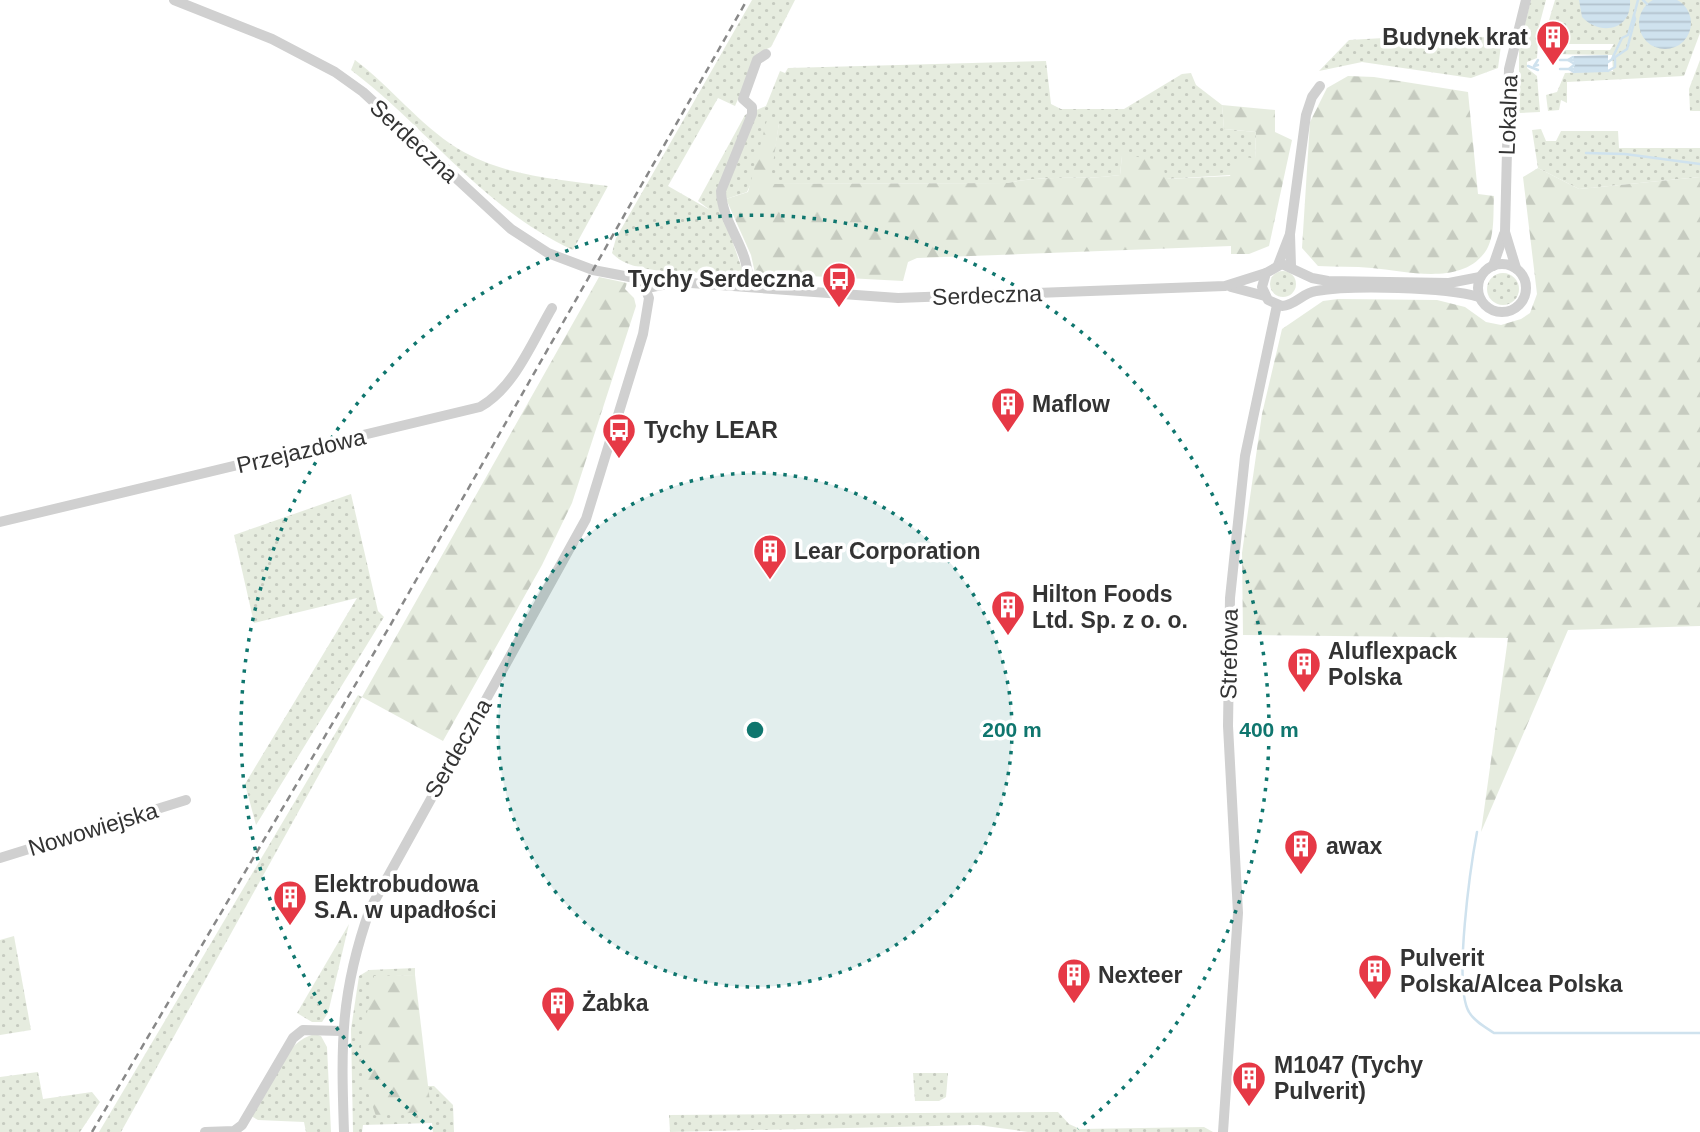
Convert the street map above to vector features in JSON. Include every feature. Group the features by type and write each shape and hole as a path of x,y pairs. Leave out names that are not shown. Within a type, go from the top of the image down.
{"street":[{"name":"Serdeczna","path":"174,0 272,38 316,61 363,92 510,229 548,253 593,270 635,278 647,288 649,309 643,334 592,504 571,549 394,860 370,909 348,980 342,1031 344,1132"},
{"name":"Lokalna","path":"1493,266 1505,232 1509,69 1525,0"},
{"path":"748,287 747,261 721,204 721,191 752,114 752,107 743,99 757,60 766,54"},
{"path":"1278,265 1328,281 1450,283 1480,277 1493,266 1503,264 1516,268 1524,279 1526,293 1514,309 1494,311 1479,297 1444,291 1313,291 1301,295 1293,303 1276,305 1265,296 1262,286 1266,273 1278,265 1290,234 1306,115 1312,97 1320,86"},
{"name":"Lokalna","path":"1505,232 1516,268"},
{"path":"1290,234 1296,269 1304,284 1301,295"},
{"name":"Serdeczna","path":"647,288 667,282 898,298 1226,286 1266,273"},
{"path":"1479,297 1480,277"},
{"name":"Serdeczna","path":"1226,286 1265,296"},
{"name":"Strefowa","path":"1223,1132 1238,913 1228,720 1231,587 1251,422 1276,305"},
{"name":"Przejazdowa","path":"0,522 481,407 497,398 507,385 552,308"},
{"name":"Nowowiejska","path":"0,858 186,800"},
{"path":"205,1132 234,1131 242,1125 293,1038 303,1030 342,1031"}],"green space":[{"path":"752,0 795,0 771,47 758,53 735,106 718,98 668,186 710,210 698,201 745,115 766,106 780,71 785,73 788,68 1046,61 1051,104 1061,109 1124,109 1182,74 1191,73 1196,85 1222,105 1224,129 1256,132 1255,159 1231,175 1166,179 1122,156 1120,175 1106,177 1036,179 1008,183 769,184 779,123 747,192 726,199 732,240 743,272 673,272 637,267 622,261 612,253 616,238"},
{"path":"1531,0 1546,0 1539,26 1537,58 1527,62 1527,68 1537,76 1540,112 1519,113 1519,47"},
{"path":"1555,0 1700,0 1700,33 1684,76 1567,82 1567,103 1561,100 1559,110 1548,111 1546,95 1557,92 1565,73 1613,71 1612,55 1546,54 1546,50 1610,50 1614,44 1547,44 1544,37"},
{"path":"1436,35 1502,38 1498,68 1471,78 1362,62 1319,71 1349,40"},
{"path":"355,60 443,139 474,157 492,165 530,175 608,186 573,250 510,212 483,190 351,70"},
{"path":"1700,60 1700,111 1690,111 1689,89"},
{"path":"1348,76 1374,77 1468,92 1478,194 1494,196 1491,237 1487,249 1477,261 1450,273 1434,274 1365,267 1318,266 1302,248 1310,122 1327,88"},
{"path":"1222,105 1275,110 1275,132 1292,140 1269,246 1249,254 1231,254 1231,246 917,258 908,262 903,281 755,273 751,255 726,199 748,192 768,116 779,123 770,184 1008,183 1120,175 1122,155 1162,160 1166,179 1230,176 1238,155 1255,159 1256,132 1224,129"},
{"path":"1541,129 1546,141 1556,141 1561,131 1618,131 1619,148 1700,148 1700,177 1579,189 1538,168 1532,130"},
{"path":"1538,168 1579,189 1700,177 1700,626 1568,630 1481,832 1508,638 1243,635 1242,553 1262,414 1282,329 1323,301 1338,299 1437,300 1465,307 1486,322 1501,325 1521,319 1530,313 1537,294 1523,177"},
{"path":"1283,271 1292,275 1296,284 1292,293 1283,297 1274,293 1270,284 1274,275"},
{"path":"1503,273 1514,278 1519,289 1514,300 1503,305 1492,300 1487,289 1492,278"},
{"path":"599,277 627,283 625,289 634,298 636,306 572,503 542,565 443,741 362,697"},
{"path":"351,494 378,611 384,617 256,825 245,784 357,598 254,623 234,535"},
{"path":"358,695 362,697 121,1132 99,1132"},
{"path":"349,924 328,1013 322,1022 312,1022 297,1013"},
{"path":"14,936 31,1030 0,1035 0,940"},
{"path":"415,968 415,975 374,977 428,1086 434,1086 453,1105 454,1132 433,1132 432,1123 363,1125 362,1132 353,1132 351,1029 359,976 369,970"},
{"path":"415,975 431,1111 376,1116 362,1075 361,1045 374,976"},
{"path":"315,1034 321,1036 327,1047 331,1132 306,1132 304,1122 258,1120 251,1116 285,1056 304,1038"},
{"path":"38,1072 43,1099 92,1092 100,1102 80,1132 0,1132 0,1077"},
{"path":"913,1073 948,1073 946,1097 939,1101 915,1101"},
{"path":"1058,1112 1069,1124 1080,1129 1204,1127 1213,1132 1028,1132 978,1125 670,1132 669,1115"}],"water":[{"path":"1665,-3 1675,-1 1683,5 1689,13 1689,33 1683,41 1675,47 1665,49 1655,47 1647,41 1641,33 1639,23 1641,13 1647,5 1655,-1"},
{"path":"1579,0 1630,0 1626,18 1620,24 1605,28 1597,27 1582,17"},
{"path":"1608,55 1608,72 1574,73 1573,56"}],"waterway":[{"path":"1634,15 1638,0"},
{"path":"1643,0 1647,4"},
{"path":"1612,59 1622,38 1628,35 1634,15 1635,19"},
{"path":"1608,62 1627,49 1635,19"},
{"path":"1573,57 1568,60 1573,63"},
{"path":"1608,71 1615,67 1615,59"},
{"path":"1538,60 1534,66 1538,65"},
{"path":"1560,60 1573,60"},
{"path":"1574,65 1569,69 1574,72"},
{"path":"1528,66 1538,70"},
{"path":"1560,69 1574,69"},
{"path":"1586,153 1625,154 1700,164"},
{"path":"1477,832 1463,952 1465,998 1469,1012 1477,1021 1494,1033 1700,1033"}],"railway":[{"path":"92,1132 391,624 747,0"}],"place":[{"name":"Budynek krat","path":"1553,67"},
{"name":"Tychy Serdeczna","path":"839,309"},
{"name":"Maflow","path":"1008,434"},
{"name":"Tychy LEAR","path":"619,460"},
{"name":"Lear Corporation","path":"770,581"},
{"name":"Hilton Foods Ltd. Sp. z o. o.","path":"1008,637"},
{"name":"Aluflexpack Polska","path":"1304,694"},
{"name":"awax","path":"1301,876"},
{"name":"Elektrobudowa S.A. w upadłości","path":"290,927"},
{"name":"Pulverit Polska/Alcea Polska","path":"1375,1001"},
{"name":"Nexteer","path":"1074,1005"},
{"name":"Żabka","path":"558,1033"},
{"name":"M1047 (Tychy Pulverit)","path":"1249,1108"}]}
